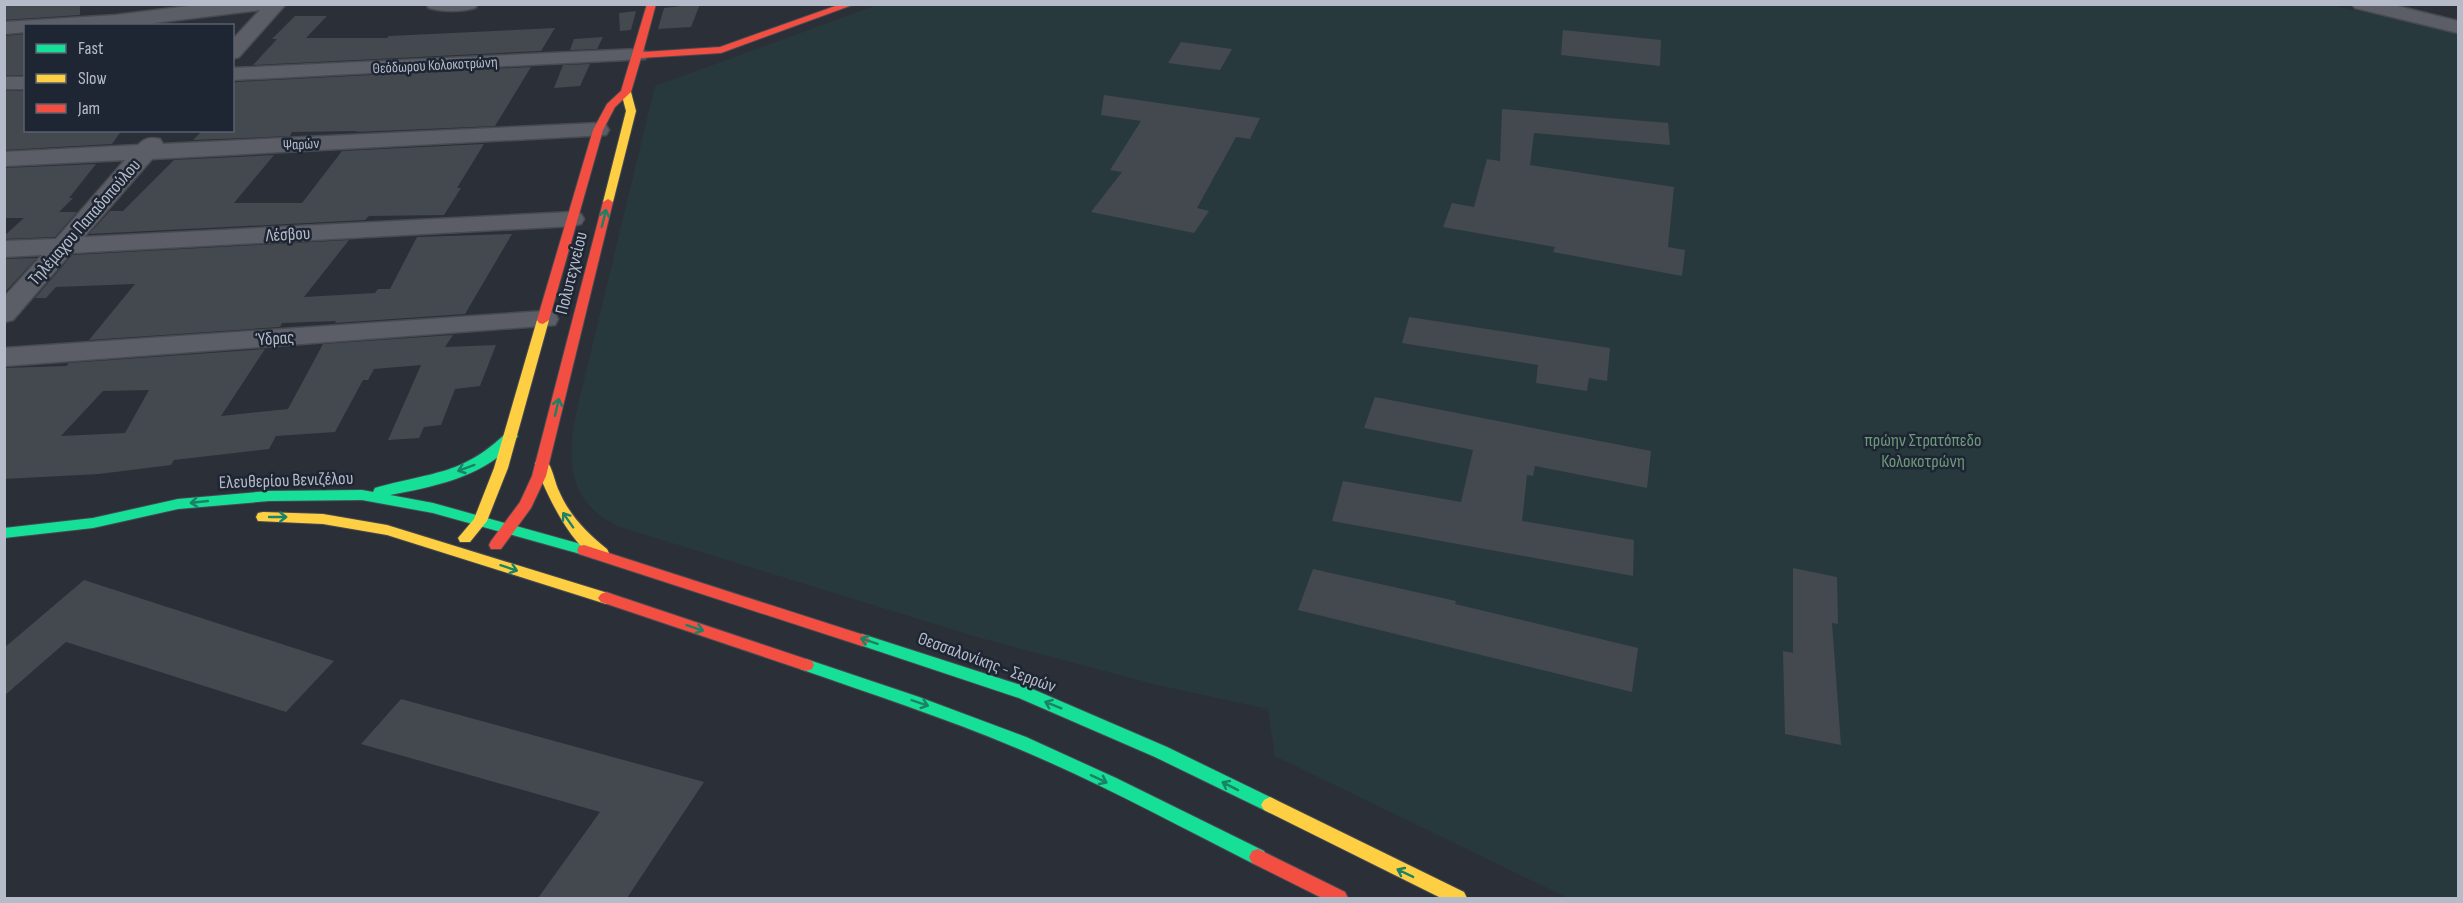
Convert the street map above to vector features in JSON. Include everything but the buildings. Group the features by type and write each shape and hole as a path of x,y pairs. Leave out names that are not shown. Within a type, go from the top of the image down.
{"main road":[{"name":"Πολυτεχνείου","path":"480,521 512,434 598,130 611,106 628,87 652,4"},
{"path":"677,67 851,4"},
{"path":"638,55 721,50"},
{"path":"628,87 647,77"},
{"name":"Πολυτεχνείου","path":"483,560 509,530 535,488 631,111 628,87"},
{"path":"362,495 407,486 481,462 496,453 512,434"},
{"path":"542,464 548,489 567,521 585,540 611,558"},
{"name":"Ελευθερίου Βενιζέλου","path":"93,523 185,503 289,495 362,495 412,503 480,521"},
{"name":"Ελευθερίου Βενιζέλου","path":"246,518 299,517 345,521 387,530 454,550"},
{"path":"480,521 454,550 785,657 978,725 1130,793 1339,898"},
{"name":"Θεσσαλονίκης - Σερρών","path":"480,521 611,558 1024,693 1161,752 1458,898"},
{"name":"Ελευθερίου Βενιζέλου","path":"4,533 93,523 163,522"}],"street":[{"path":"66,24 116,21 260,4"},
{"path":"234,51 276,4"},
{"path":"436,4 468,4"},
{"path":"2362,4 2458,27"},
{"path":"4,28 24,26"},
{"name":"Θεόδωρου Κολοκοτρώνη","path":"234,74 638,55"},
{"path":"4,84 24,82"},
{"name":"Ψαρών","path":"4,159 598,130"},
{"name":"Τηλέμαχου Παπαδοπούλου","path":"4,314 162,132"},
{"name":"Λέσβου","path":"4,249 572,219"},
{"name":"Ύδρας","path":"4,357 545,319"}],"green space":[{"name":"πρώην Στρατόπεδο Κολοκοτρώνη","path":"2325,4 2458,32 2458,898 1568,898 1275,756 1268,709 1157,685 977,637 620,527 601,516 586,501 574,476 572,448 578,405 655,86 877,5"}],"traffic: fast":[{"path":"380,492 451,475 483,460 511,436"},
{"path":"4,533 93,523 178,504 269,496 362,495 433,508 584,550"},
{"path":"862,640 1024,693 1161,752 1270,805"},
{"path":"806,665 940,711 1020,742 1110,783 1258,857"}],"traffic: slow":[{"path":"608,202 631,111 626,92"},
{"path":"465,538 480,521 501,468 543,320"},
{"path":"542,463 551,490 564,514 581,535 602,553"},
{"path":"263,517 323,519 387,530 606,598"},
{"path":"1270,805 1458,898"}],"traffic: jam":[{"path":"543,320 598,130 611,106 626,92 652,4"},
{"path":"638,55 721,50 851,4"},
{"path":"496,545 526,504 539,476 608,202"},
{"path":"584,550 862,640"},
{"path":"606,598 806,665"},
{"path":"1258,857 1339,898"}]}
